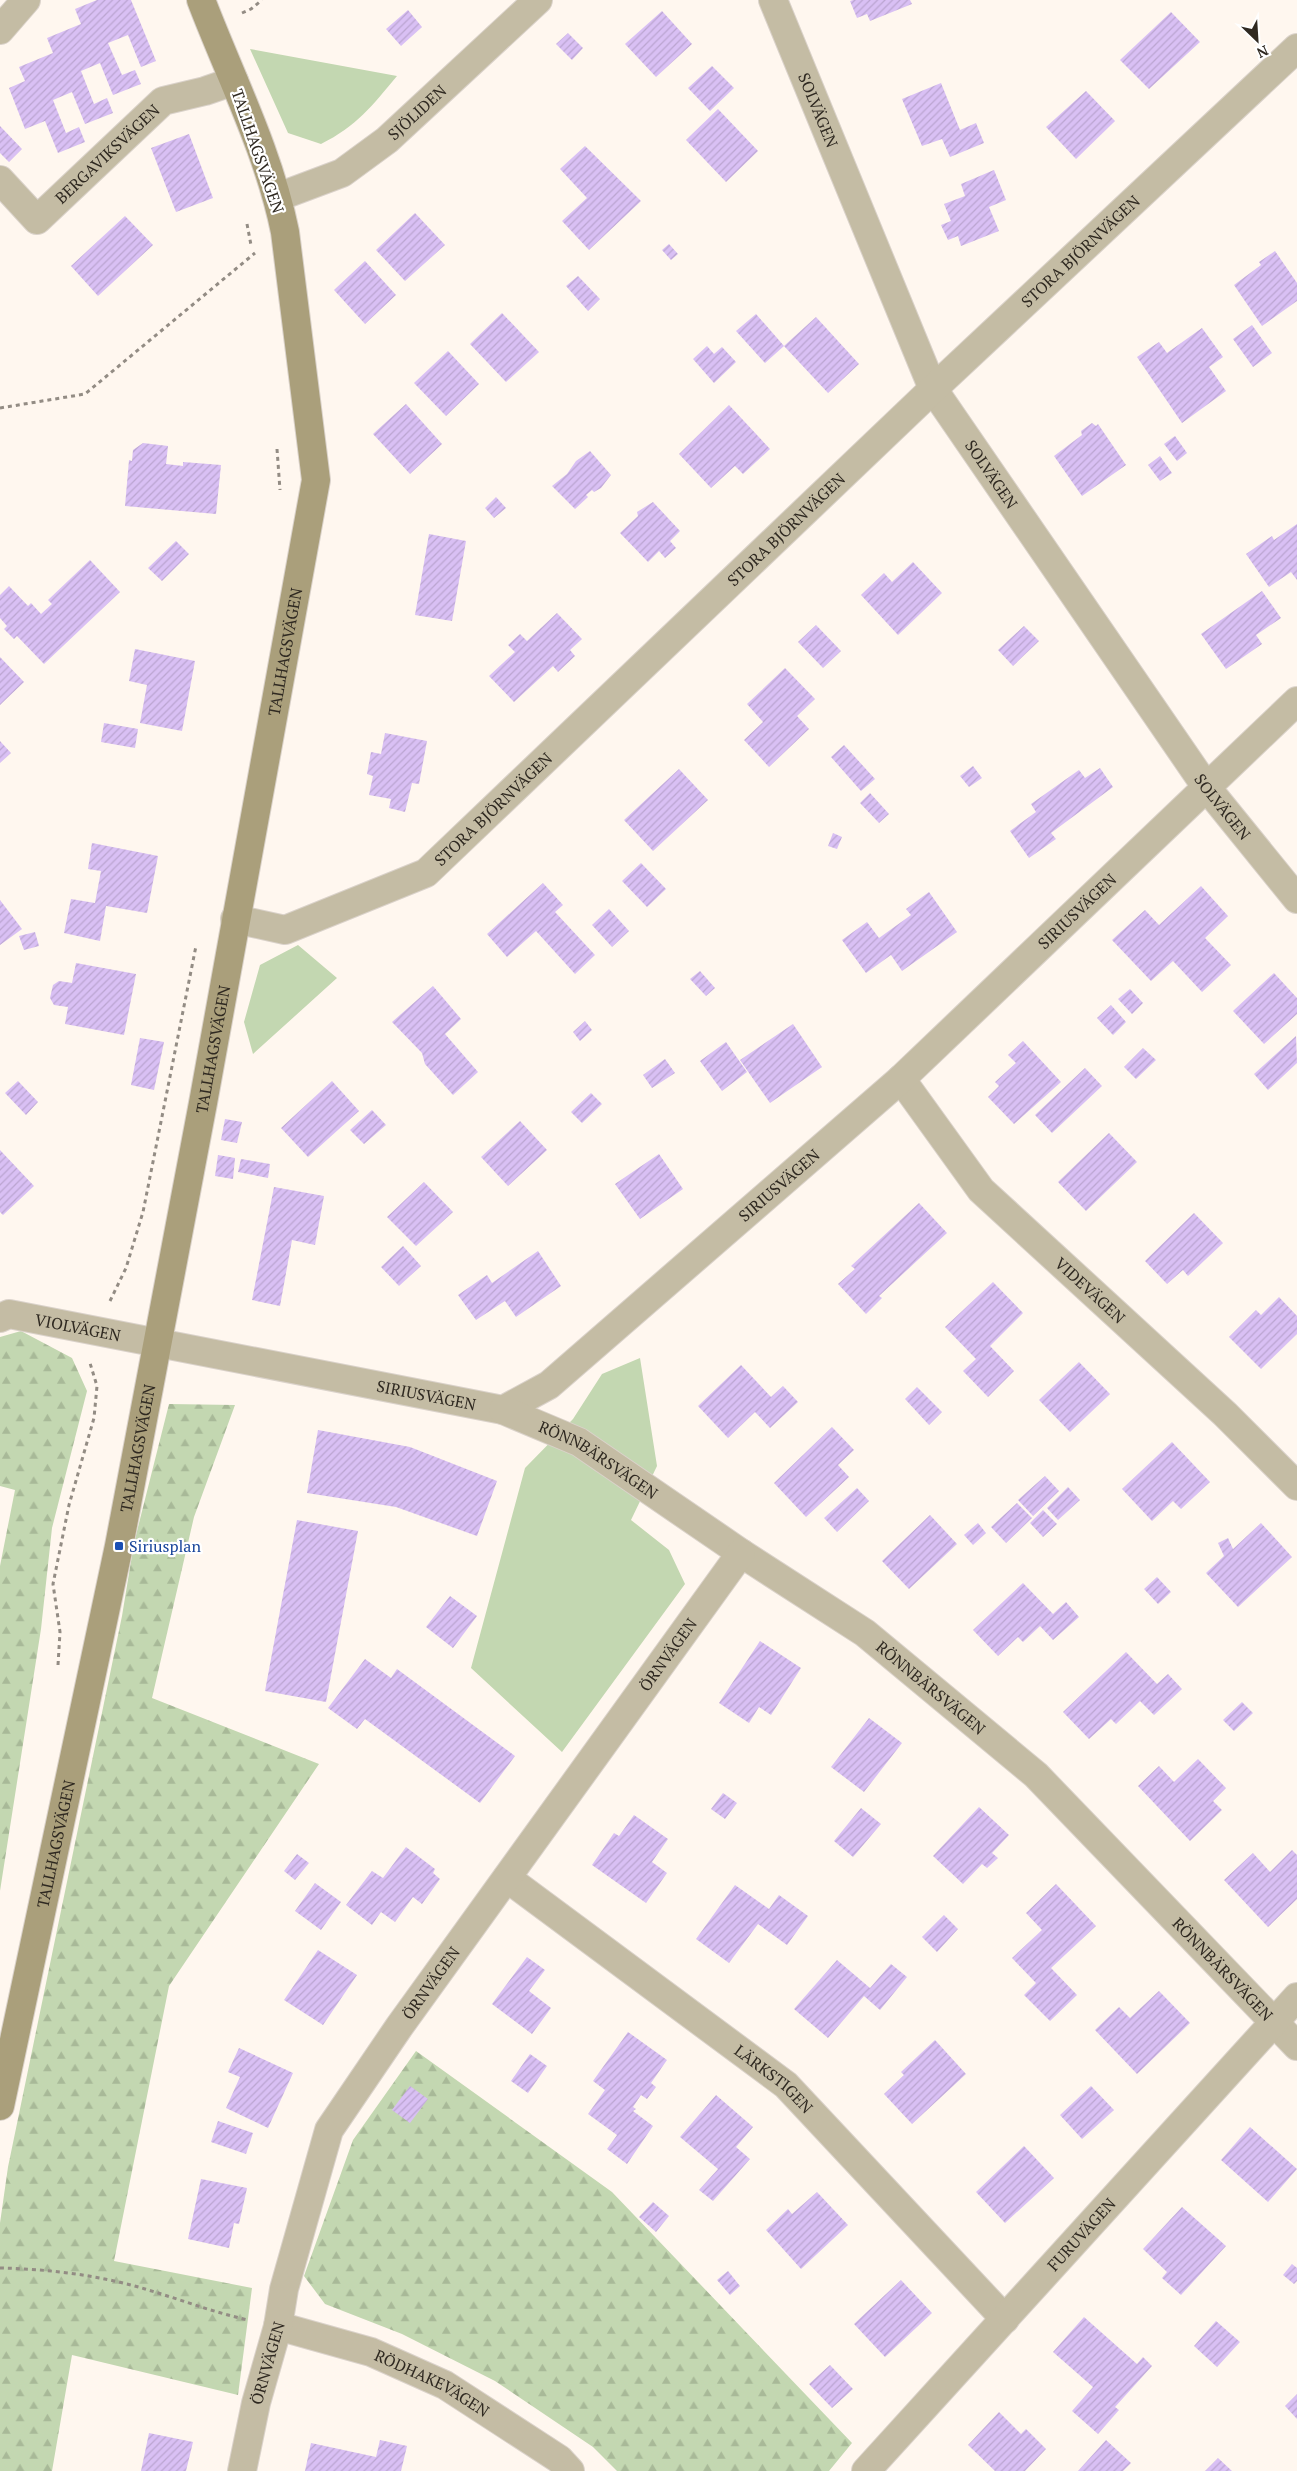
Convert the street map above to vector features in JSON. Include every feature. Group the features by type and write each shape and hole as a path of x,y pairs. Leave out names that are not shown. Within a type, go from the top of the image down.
{"main road":[{"name":"TALLHAGSVÄGEN","path":"0,2106 119,1546 316,480 285,232 278,197 234,80 201,0"}],"street":[{"path":"0,30 26,0"},
{"name":"SJÖLIDEN","path":"278,197 342,174 379,145 538,0"},
{"name":"SOLVÄGEN","path":"773,0 933,389 1207,788 1297,899"},
{"name":"STORA BJÖRNVÄGEN","path":"235,919 285,930 426,873 933,389 1297,48"},
{"name":"BERGAVIKSVÄGEN","path":"0,180 37,220 163,101 205,91 234,80"},
{"name":"SIRIUSVÄGEN","path":"156,1344 503,1410 549,1385 901,1079 1297,701"},
{"name":"VIDEVÄGEN","path":"901,1079 981,1190 1225,1414 1297,1486"},
{"name":"VIOLVÄGEN","path":"0,1318 9,1314 96,1329 156,1344"},
{"name":"RÖNNBÄRSVÄGEN","path":"503,1410 579,1442 742,1553 865,1633 1036,1776 1274,2020 1297,2046"},
{"name":"ÖRNVÄGEN","path":"242,2471 256,2403 278,2326 284,2289 328,2130 399,2027 742,1553"},
{"name":"LÄRKSTIGEN","path":"507,1878 786,2084 1005,2318"},
{"name":"FURUVÄGEN","path":"866,2471 1274,2020 1297,1997"},
{"name":"RÖDHAKEVÄGEN","path":"278,2326 371,2352 444,2385 559,2459 570,2471"}],"path":[{"path":"246,218 255,263"},
{"path":"0,408 86,394 254,255 285,232"},
{"path":"277,446 280,493"},
{"path":"53,1584 69,1506 94,1418 97,1386 89,1360 96,1329 126,1268 143,1212 196,943"},
{"path":"0,2268 45,2269 143,2288 216,2313 278,2326"}],"green space":[{"path":"250,49 397,76 363,114 345,130 321,144 288,133"},
{"path":"298,945 337,978 253,1054 244,1022 260,965"},
{"path":"21,1331 72,1358 87,1391 52,1528 41,1629 0,1891 0,1566 15,1490 0,1486 0,1337"},
{"path":"640,1358 657,1466 631,1520 669,1550 685,1584 562,1752 471,1668 525,1468 573,1419 602,1374"},
{"path":"169,1404 235,1405 194,1517 152,1698 319,1764 169,1986 114,2261 252,2288 238,2395 72,2355 52,2471 0,2471 0,2223 8,2167 122,1616 134,1543"},
{"path":"416,2051 612,2192 852,2443 829,2471 617,2471 593,2447 495,2381 402,2334 325,2304 304,2276 353,2140"}],"building":[{"path":"97,0 131,0 156,61 141,67 128,35 108,43 122,75 135,70 141,84 113,95 100,63 81,71 94,104 107,98 113,113 85,124 72,92 53,100 66,133 79,127 85,142 58,153 45,121 25,129 9,88 25,81 19,67 53,53 47,38 81,24 75,9"},
{"path":"910,0 912,4 870,21 867,14 857,18 850,1"},
{"path":"408,10 422,27 401,46 386,29"},
{"path":"662,11 692,44 656,77 625,44"},
{"path":"1171,12 1200,42 1149,89 1120,60"},
{"path":"568,33 583,48 572,60 556,44"},
{"path":"712,66 734,88 710,111 688,88"},
{"path":"941,83 960,130 976,123 984,143 950,157 942,139 922,146 902,99"},
{"path":"1086,91 1115,121 1076,159 1046,127"},
{"path":"718,109 758,151 726,182 686,140"},
{"path":"0,126 22,149 9,162 0,153"},
{"path":"189,134 213,198 176,212 151,148"},
{"path":"585,146 641,201 589,250 562,221 587,198 560,169"},
{"path":"994,170 1006,200 989,207 999,231 961,246 958,236 948,240 941,225 951,221 944,204 965,196 961,184"},
{"path":"415,213 445,245 405,281 376,250"},
{"path":"125,216 153,245 98,296 71,266"},
{"path":"669,244 678,254 671,260 662,250"},
{"path":"1275,251 1297,283 1297,301 1262,326 1234,285 1261,265 1259,262"},
{"path":"365,261 396,295 365,324 334,290"},
{"path":"578,276 600,299 588,311 566,286"},
{"path":"502,313 539,352 506,382 470,344"},
{"path":"756,314 784,346 765,363 736,331"},
{"path":"816,317 859,364 828,393 784,346"},
{"path":"1252,325 1272,353 1253,367 1233,339"},
{"path":"1202,328 1223,357 1209,367 1226,391 1182,423 1137,357 1159,342 1167,353"},
{"path":"707,346 714,354 722,347 736,362 714,383 693,359"},
{"path":"448,351 479,384 446,416 414,383"},
{"path":"406,404 442,444 410,474 373,434"},
{"path":"729,405 770,449 743,474 735,466 711,488 679,454"},
{"path":"1092,423 1096,426 1098,424 1126,465 1082,496 1054,456 1082,435 1081,431"},
{"path":"1175,436 1187,453 1177,461 1164,444"},
{"path":"143,443 168,446 166,464 183,466 183,462 221,465 216,514 125,506 129,460 132,461 133,450"},
{"path":"590,451 611,475 601,488 594,492 592,490 586,495 588,497 575,509 552,486 567,474 576,461"},
{"path":"1160,456 1172,473 1160,481 1148,465"},
{"path":"496,497 506,508 494,518 485,508"},
{"path":"653,502 680,531 670,541 676,548 665,558 659,551 648,562 620,533 638,516 637,512"},
{"path":"1297,524 1297,580 1291,572 1269,587 1246,554 1272,536 1274,540"},
{"path":"429,534 466,541 452,621 415,615"},
{"path":"176,541 189,554 162,581 148,568"},
{"path":"90,560 120,592 44,664 17,636 14,639 4,629 7,626 0,618 0,595 9,586 28,606 31,603 41,614 52,604 48,600"},
{"path":"913,562 942,593 898,635 861,595 884,573 892,582"},
{"path":"1262,591 1281,618 1256,635 1262,644 1226,669 1201,634"},
{"path":"557,613 582,639 570,650 575,656 558,672 553,666 514,702 489,676 515,652 508,645 520,634 527,641"},
{"path":"816,625 841,651 823,668 798,642"},
{"path":"1024,626 1039,641 1013,666 998,650"},
{"path":"135,649 195,661 182,731 140,723 147,685 129,681"},
{"path":"0,657 24,682 0,705"},
{"path":"785,668 815,699 797,716 809,729 769,767 744,740 763,722 747,704"},
{"path":"104,723 138,729 135,748 101,742"},
{"path":"385,733 427,741 419,784 412,783 405,812 389,808 391,799 369,795 373,776 367,774 371,752 381,754"},
{"path":"0,741 11,753 0,763"},
{"path":"844,745 875,779 861,791 831,757"},
{"path":"973,766 982,778 969,787 960,776"},
{"path":"1100,768 1113,787 1051,833 1056,839 1029,858 1010,831 1036,812 1031,804 1079,770 1085,778"},
{"path":"679,769 708,800 653,851 624,820"},
{"path":"870,793 889,814 879,823 860,803"},
{"path":"833,833 842,837 837,849 828,846"},
{"path":"92,843 158,856 147,913 106,906 100,941 64,933 71,899 95,903 101,871 88,869"},
{"path":"641,863 666,889 647,907 622,881"},
{"path":"543,883 563,905 555,912 595,955 575,974 536,931 507,957 487,934"},
{"path":"1201,886 1228,916 1205,938 1231,965 1202,992 1173,961 1151,981 1112,940 1145,910 1159,925"},
{"path":"929,892 957,932 902,971 891,955 866,973 842,940 867,922 879,938 911,915 906,909"},
{"path":"0,900 22,929 0,945"},
{"path":"609,909 629,931 612,947 592,925"},
{"path":"35,932 39,946 24,950 19,936"},
{"path":"76,963 136,974 124,1035 65,1024 68,1007 54,1005 50,998 53,985 59,981 72,983"},
{"path":"700,971 715,988 706,996 690,979"},
{"path":"1274,973 1297,998 1297,1014 1264,1044 1233,1011"},
{"path":"433,986 461,1019 445,1034 478,1072 453,1095 425,1064 422,1053 392,1022"},
{"path":"1130,989 1143,1003 1132,1014 1118,999"},
{"path":"1111,1005 1126,1022 1113,1035 1097,1018"},
{"path":"585,1021 592,1030 580,1041 573,1032"},
{"path":"793,1024 822,1067 770,1103 740,1060"},
{"path":"1296,1036 1297,1063 1268,1090 1254,1074"},
{"path":"140,1038 164,1042 154,1090 131,1085"},
{"path":"1023,1041 1061,1082 1014,1124 988,1097 999,1086 995,1082 1016,1063 1008,1055"},
{"path":"726,1042 747,1072 722,1091 700,1061"},
{"path":"1143,1048 1156,1060 1136,1079 1124,1067"},
{"path":"665,1059 675,1073 652,1088 643,1075"},
{"path":"1085,1068 1102,1086 1052,1133 1035,1115"},
{"path":"18,1081 38,1102 26,1115 5,1093"},
{"path":"332,1081 359,1111 308,1157 281,1128"},
{"path":"591,1093 602,1104 582,1123 571,1112"},
{"path":"372,1110 386,1125 364,1144 350,1130"},
{"path":"225,1119 242,1122 237,1143 221,1140"},
{"path":"520,1121 547,1150 508,1186 481,1157"},
{"path":"1109,1133 1137,1162 1086,1211 1058,1182"},
{"path":"0,1150 34,1186 3,1215 0,1212"},
{"path":"659,1154 683,1189 640,1219 615,1184"},
{"path":"218,1155 235,1158 233,1179 215,1176"},
{"path":"241,1159 270,1164 268,1178 238,1172"},
{"path":"424,1182 453,1212 416,1246 387,1217"},
{"path":"274,1187 324,1196 315,1245 292,1240 280,1306 252,1300"},
{"path":"919,1203 947,1233 879,1296 882,1298 866,1314 838,1284 855,1269 851,1266"},
{"path":"1194,1213 1223,1243 1188,1276 1183,1270 1167,1284 1145,1261"},
{"path":"403,1246 421,1266 399,1286 381,1267"},
{"path":"538,1251 561,1286 516,1317 505,1301 476,1320 458,1295 487,1275 492,1283"},
{"path":"993,1282 1023,1313 990,1346 1014,1371 988,1397 963,1371 976,1359 945,1327"},
{"path":"1279,1297 1297,1316 1297,1334 1261,1369 1229,1337 1256,1310 1261,1315"},
{"path":"1079,1362 1110,1394 1070,1432 1039,1400"},
{"path":"741,1365 771,1397 783,1386 798,1402 770,1428 755,1412 728,1438 698,1406"},
{"path":"917,1387 942,1412 929,1425 905,1399"},
{"path":"832,1427 854,1450 838,1465 849,1477 806,1517 774,1483"},
{"path":"318,1430 410,1447 497,1481 477,1536 396,1507 307,1493"},
{"path":"1172,1442 1210,1482 1181,1509 1173,1501 1152,1521 1122,1489"},
{"path":"1045,1476 1059,1491 1033,1516 1018,1500"},
{"path":"1068,1487 1080,1500 1058,1520 1047,1508"},
{"path":"857,1488 869,1501 837,1532 824,1518"},
{"path":"1017,1503 1032,1518 1006,1543 991,1527"},
{"path":"1043,1510 1057,1524 1043,1537 1030,1523"},
{"path":"930,1515 957,1544 909,1589 882,1561"},
{"path":"297,1520 358,1531 326,1702 265,1691"},
{"path":"978,1523 986,1533 973,1545 964,1535"},
{"path":"1261,1523 1292,1557 1238,1607 1206,1573 1224,1556 1218,1543 1228,1538 1233,1549"},
{"path":"1157,1577 1171,1592 1158,1604 1144,1589"},
{"path":"1023,1583 1053,1614 1066,1602 1079,1617 1053,1640 1040,1626 1023,1642 1018,1637 998,1656 973,1630"},
{"path":"450,1596 477,1616 453,1648 426,1627"},
{"path":"760,1641 801,1668 771,1715 759,1707 749,1723 719,1703"},
{"path":"1126,1652 1157,1684 1168,1674 1182,1689 1154,1715 1140,1701 1116,1724 1111,1719 1089,1739 1063,1712"},
{"path":"365,1659 391,1678 397,1669 515,1756 480,1803 365,1719 357,1729 328,1708"},
{"path":"1242,1702 1253,1713 1234,1731 1223,1720"},
{"path":"869,1718 902,1743 864,1792 831,1767"},
{"path":"1198,1759 1226,1788 1213,1801 1222,1810 1190,1841 1138,1786 1159,1766 1174,1782"},
{"path":"723,1793 737,1803 725,1819 711,1809"},
{"path":"979,1807 1009,1835 992,1853 998,1858 987,1868 982,1864 963,1884 933,1856"},
{"path":"861,1808 881,1824 853,1857 834,1841"},
{"path":"634,1815 668,1839 652,1862 667,1873 646,1903 592,1865 614,1833 619,1836"},
{"path":"406,1847 435,1869 433,1873 440,1879 422,1904 413,1897 395,1922 381,1912 372,1925 346,1905 372,1871 383,1878"},
{"path":"1292,1850 1297,1855 1297,1899 1268,1927 1224,1880 1253,1853 1270,1872"},
{"path":"297,1854 309,1863 295,1880 284,1871"},
{"path":"315,1883 341,1902 321,1930 295,1911"},
{"path":"1056,1884 1096,1926 1051,1968 1077,1995 1050,2021 1024,1995 1036,1983 1012,1958 1042,1930 1026,1913"},
{"path":"735,1885 769,1909 779,1895 808,1916 787,1945 758,1924 729,1963 696,1939"},
{"path":"944,1915 958,1929 937,1952 922,1937"},
{"path":"318,1950 357,1975 323,2025 284,2000"},
{"path":"527,1957 545,1970 529,1991 551,2008 532,2034 492,2004"},
{"path":"837,1960 870,1988 891,1964 907,1977 880,2010 864,1996 828,2038 794,2009"},
{"path":"1159,1991 1190,2023 1137,2074 1095,2030 1119,2007 1130,2018"},
{"path":"628,2032 667,2060 651,2083 656,2087 647,2099 641,2095 633,2107 636,2109 633,2111 653,2126 627,2164 607,2149 617,2135 588,2114 605,2090 593,2081"},
{"path":"935,2040 966,2074 912,2124 884,2094 904,2075 901,2072"},
{"path":"239,2048 293,2073 268,2128 226,2108 240,2077 228,2072"},
{"path":"530,2054 547,2066 528,2093 511,2081"},
{"path":"410,2086 428,2099 410,2123 392,2110"},
{"path":"1091,2086 1114,2110 1082,2139 1060,2115"},
{"path":"716,2095 753,2127 736,2147 750,2159 713,2201 699,2190 718,2169 680,2137"},
{"path":"218,2121 253,2133 246,2154 211,2142"},
{"path":"1250,2127 1297,2169 1268,2202 1221,2160"},
{"path":"1024,2146 1054,2178 1005,2223 976,2192"},
{"path":"201,2179 247,2188 239,2224 234,2223 229,2248 188,2239"},
{"path":"817,2192 848,2225 801,2269 766,2230 788,2209 792,2214"},
{"path":"653,2202 669,2216 656,2232 639,2217"},
{"path":"1182,2207 1226,2246 1181,2295 1162,2278 1167,2272 1143,2249"},
{"path":"1292,2264 1297,2268 1297,2281 1294,2284 1283,2275"},
{"path":"728,2271 740,2286 730,2295 717,2280"},
{"path":"901,2280 932,2313 885,2357 854,2324"},
{"path":"1084,2317 1137,2364 1143,2357 1152,2366 1115,2407 1119,2410 1098,2434 1072,2411 1093,2387 1053,2352"},
{"path":"1216,2321 1240,2342 1217,2367 1194,2346"},
{"path":"830,2365 853,2389 832,2408 809,2384"},
{"path":"1297,2394 1297,2419 1285,2406"},
{"path":"999,2412 1021,2434 1026,2429 1046,2449 1025,2471 995,2471 968,2445"},
{"path":"149,2433 193,2442 186,2471 141,2471"},
{"path":"380,2440 407,2446 401,2471 305,2471 311,2443 376,2457"},
{"path":"1106,2440 1131,2463 1123,2471 1078,2471"},
{"path":"1218,2458 1232,2471 1205,2471"}],"place":[{"name":"Siriusplan","path":"119,1546"}]}
